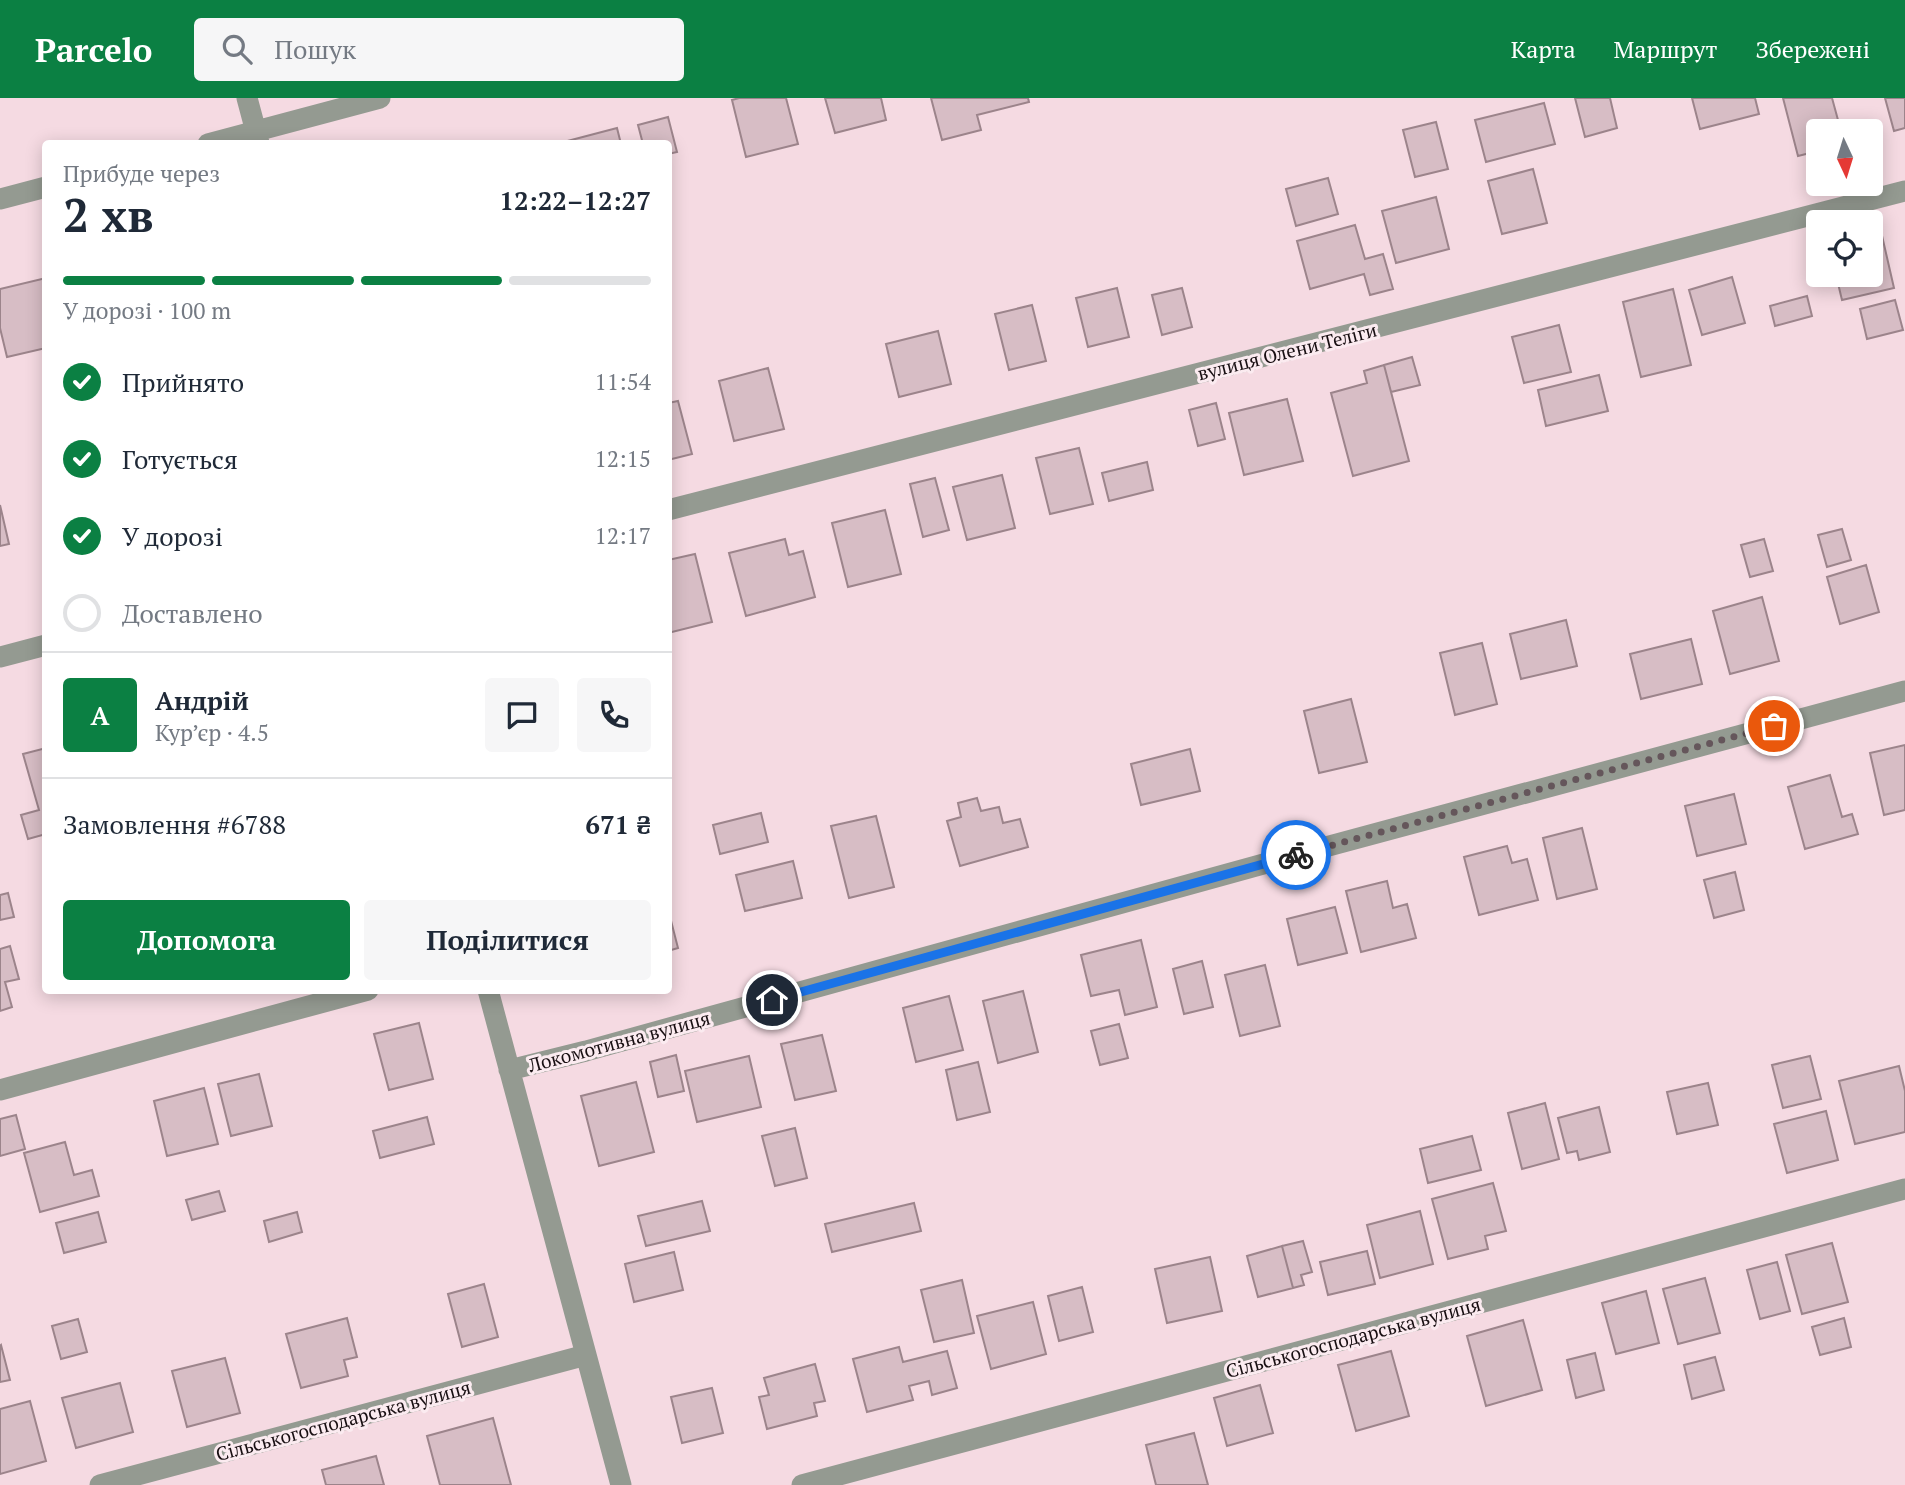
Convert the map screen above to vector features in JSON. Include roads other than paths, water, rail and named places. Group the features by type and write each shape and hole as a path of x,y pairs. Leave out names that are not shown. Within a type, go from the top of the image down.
{"street":[{"path":"247,98 258,137"},
{"path":"237,140 258,137 380,98"},
{"path":"0,199 42,188"},
{"name":"вулиця Олени Теліги","path":"672,509 1905,191"},
{"path":"0,657 42,646"},
{"name":"Локомотивна вулиця","path":"509,1070 1905,691"},
{"path":"0,1090 353,994"},
{"path":"489,994 621,1485"},
{"name":"Сільськогосподарська вулиця","path":"802,1485 1905,1189"},
{"name":"Сільськогосподарська вулиця","path":"100,1485 586,1355"}]}
